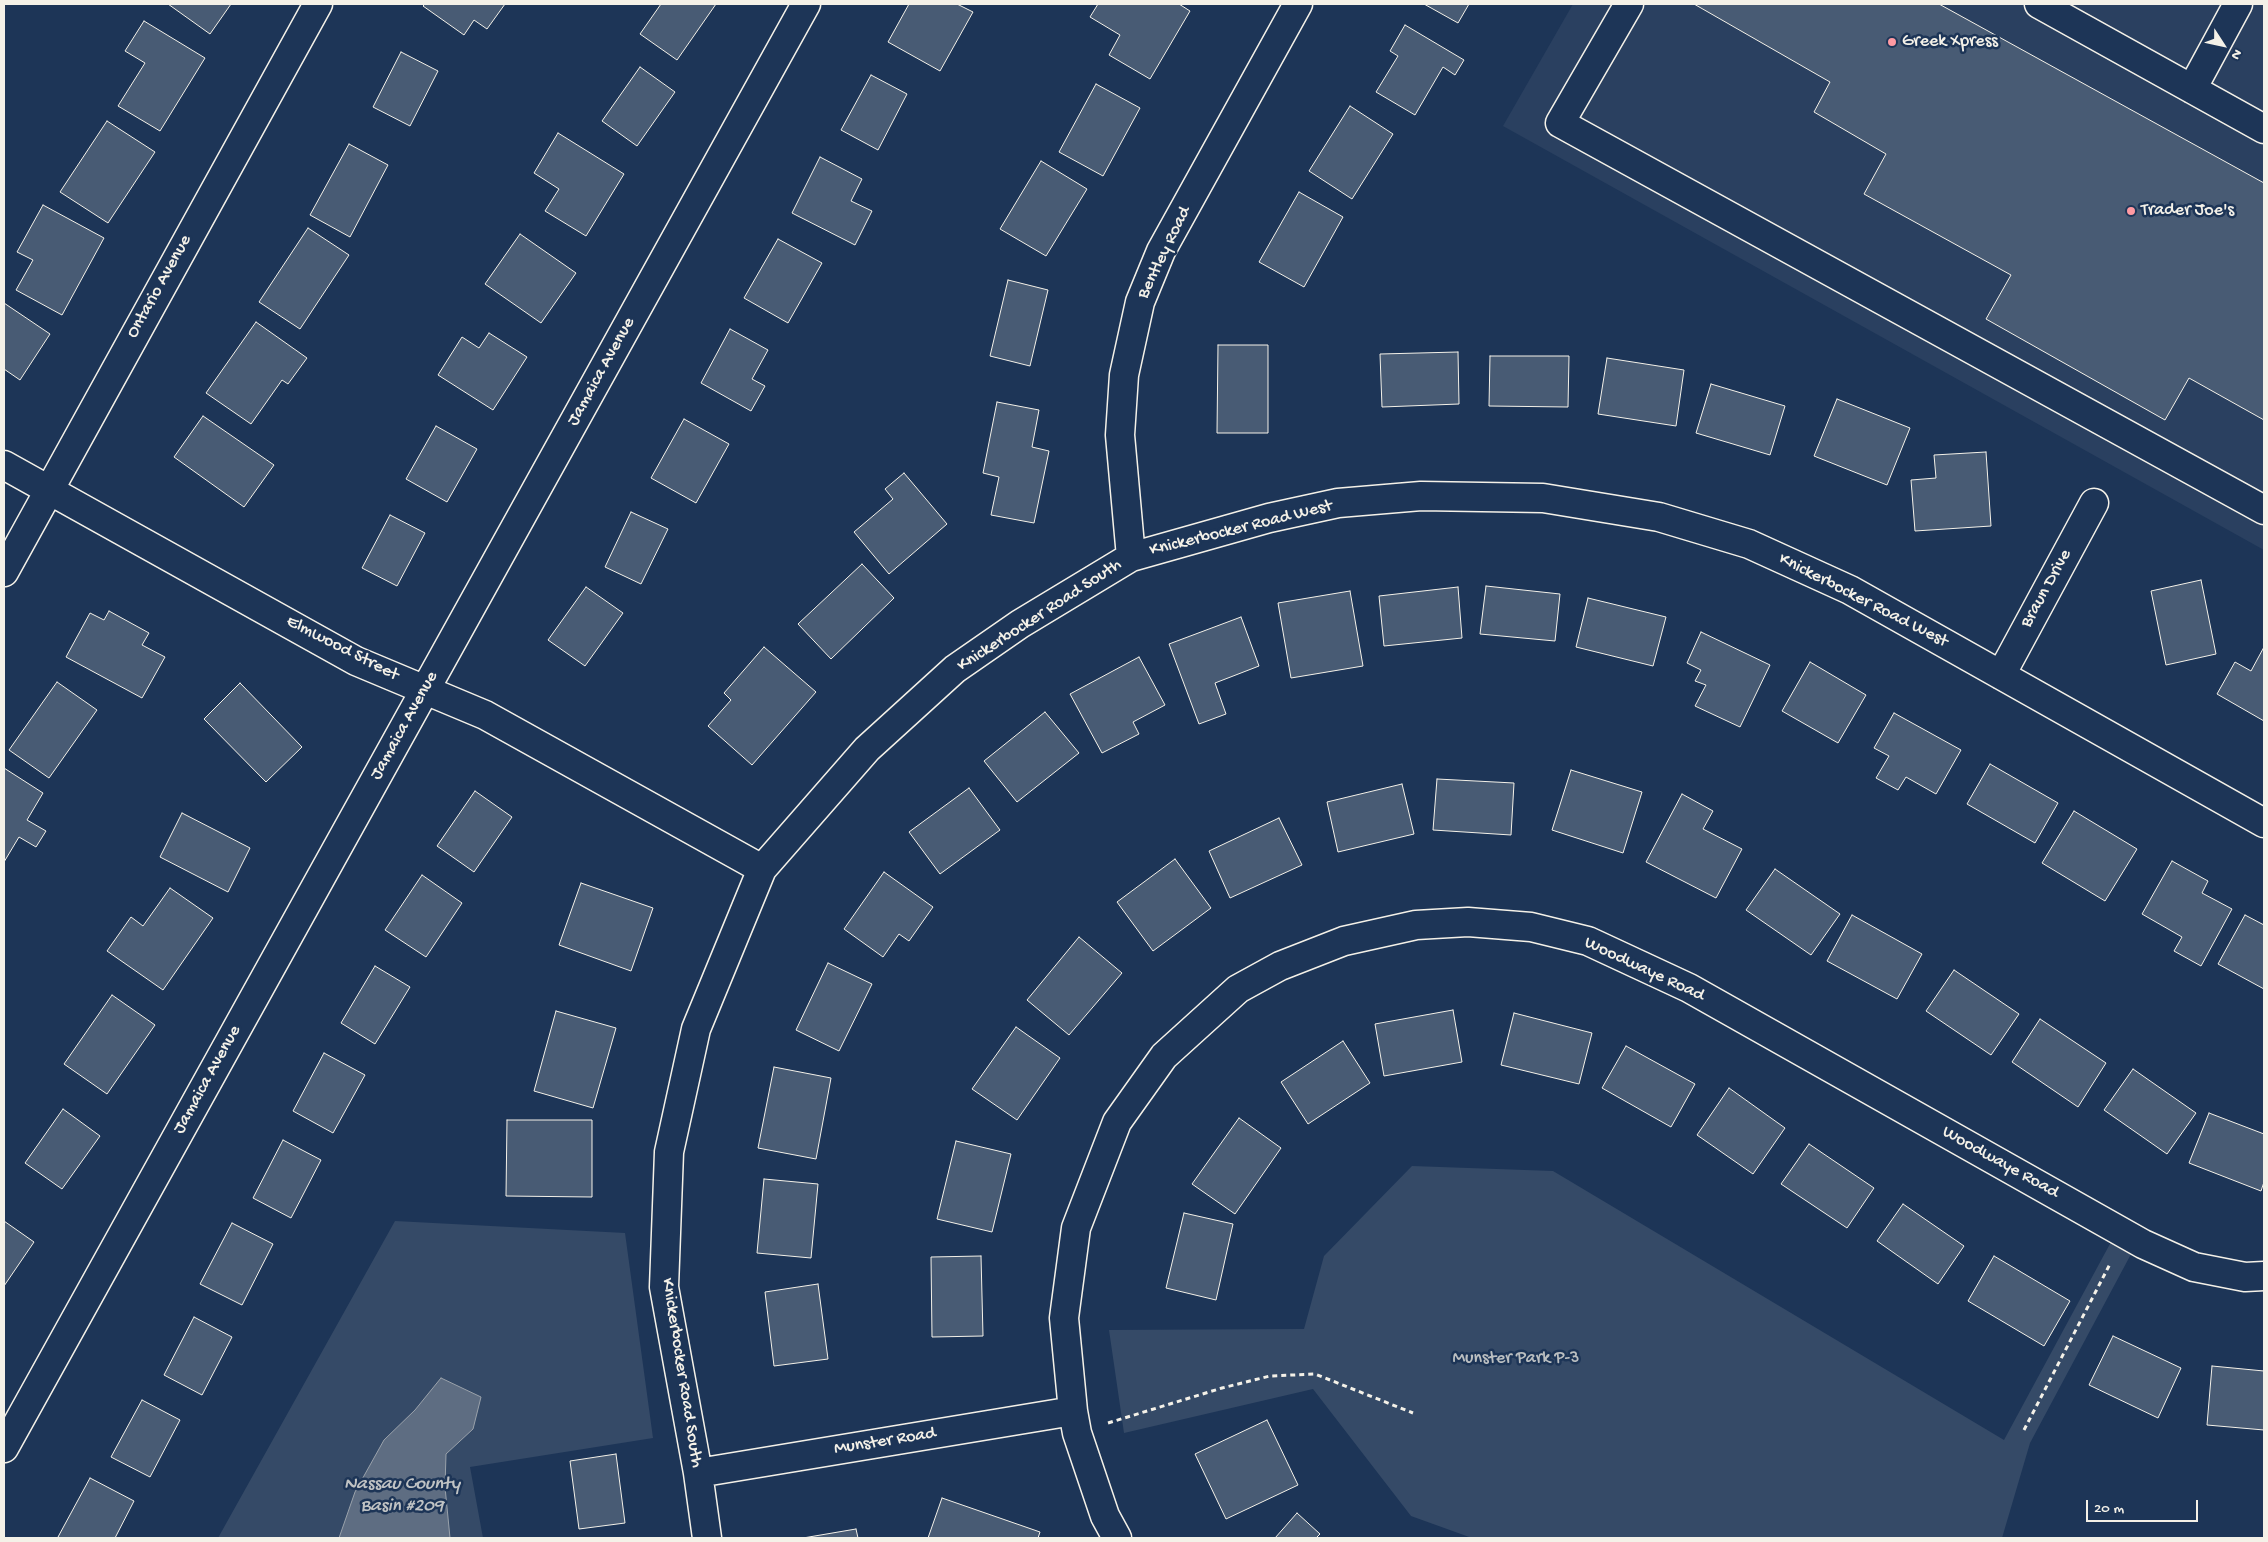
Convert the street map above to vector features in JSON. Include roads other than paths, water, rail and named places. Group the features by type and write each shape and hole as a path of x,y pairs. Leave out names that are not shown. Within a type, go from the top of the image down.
{"street":[{"name":"Ontario Avenue","path":"4,572 48,489 318,4"},
{"name":"Jamaica Avenue","path":"4,1448 806,4"},
{"name":"Bentley Road","path":"1131,557 1120,435 1124,375 1140,302 1161,251 1298,4"},
{"path":"1629,4 1560,123 2264,510"},
{"path":"2039,4 2264,129"},
{"path":"2192,88 2238,4"},
{"name":"Elmwood Street","path":"4,465 356,661 485,715 762,869"},
{"name":"Knickerbocker Road West","path":"1131,557 1269,518 1338,503 1421,496 1543,498 1659,518 1749,544 1850,590 2264,823"},
{"name":"Braun Drive","path":"2001,675 2094,503"},
{"name":"Knickerbocker Road South","path":"707,1538 698,1473 664,1287 669,1152 696,1029 762,869 867,749 955,669 1020,624 1131,557"},
{"name":"Woodwaye Road","path":"1117,1538 1105,1516 1075,1422 1064,1318 1076,1228 1117,1122 1164,1056 1238,989 1280,966 1344,941 1416,925 1468,922 1531,927 1588,941 1689,988 2126,1234 2194,1267 2245,1277 2264,1276"},
{"name":"Munster Road","path":"698,1473 1075,1422"}],"water":[{"name":"Nassau County Basin #209","path":"441,1378 481,1397 473,1429 446,1454 445,1487 450,1538 339,1538 355,1492 384,1440 415,1410"}],"place":[{"name":"Greek Xpress","path":"1892,42"},
{"name":"Trader Joe's","path":"2131,211"}],"park label":[{"name":"Munster Park P-3","path":"1516,1359"}]}
